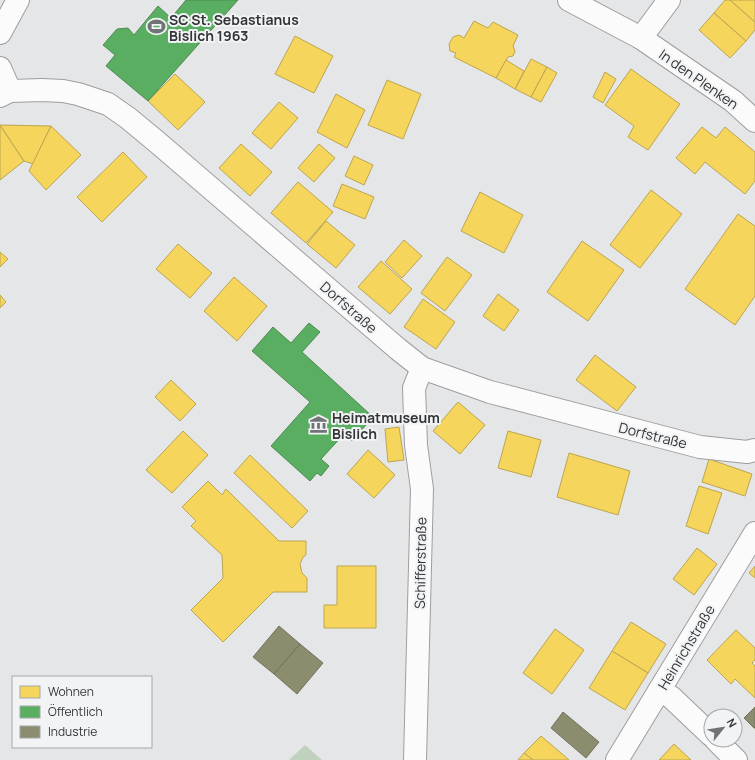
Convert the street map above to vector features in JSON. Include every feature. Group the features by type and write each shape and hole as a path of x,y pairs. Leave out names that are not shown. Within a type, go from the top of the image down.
{"street":[{"path":"0,33 18,0"},
{"name":"In den Plenken","path":"569,0 641,38 733,101 755,121"},
{"path":"641,38 670,0"},
{"name":"Dorfstraße","path":"0,68 5,94 63,90 108,104 128,118 422,368 490,392 700,447 747,452 755,450"},
{"name":"Schifferstraße","path":"415,760 422,489 416,446 414,388 422,368"},
{"name":"Heinrichstraße","path":"617,760 755,534"},
{"path":"659,691 671,697 703,727"},
{"path":"724,748 736,760"}],"green space":[{"path":"305,745 322,760 289,760"}],"building: Wohnen":[{"path":"725,0 730,0 755,22 755,30 746,41 714,13"},
{"path":"730,0 755,0 755,22"},
{"path":"714,13 746,41 730,58 699,30"},
{"path":"474,21 488,28 493,22 518,35 513,46 515,51 513,56 508,57 496,78 454,57 456,53 450,51 449,44 453,37 459,35 464,38"},
{"path":"295,36 333,56 314,93 275,74"},
{"path":"531,59 547,67 531,97 515,89"},
{"path":"506,60 524,71 515,89 496,78"},
{"path":"547,67 557,73 541,102 531,97"},
{"path":"631,69 680,104 648,150 628,137 634,126 605,105"},
{"path":"605,72 616,79 603,103 593,97"},
{"path":"175,74 205,102 178,130 148,101"},
{"path":"387,80 421,94 403,139 368,125"},
{"path":"336,94 365,110 347,148 317,132"},
{"path":"279,102 298,118 271,149 252,133"},
{"path":"0,125 24,161 0,180"},
{"path":"0,125 51,126 33,164 24,161"},
{"path":"51,126 81,155 46,190 29,171"},
{"path":"702,127 716,138 725,127 755,152 755,181 745,194 705,162 695,174 676,158"},
{"path":"241,144 272,172 250,196 219,168"},
{"path":"319,144 335,158 314,182 298,168"},
{"path":"123,152 147,177 102,222 77,197"},
{"path":"354,156 373,165 364,185 345,176"},
{"path":"298,182 333,212 306,243 271,213"},
{"path":"342,184 374,197 365,219 333,206"},
{"path":"651,190 682,214 640,268 610,245"},
{"path":"480,192 523,215 504,253 461,231"},
{"path":"738,214 755,226 755,296 735,325 685,289"},
{"path":"326,221 355,245 336,268 307,244"},
{"path":"404,240 422,256 402,278 385,262"},
{"path":"582,241 624,270 588,321 547,292"},
{"path":"178,244 212,273 190,298 156,269"},
{"path":"0,252 8,259 0,267"},
{"path":"447,257 472,275 445,311 421,293"},
{"path":"381,261 412,289 390,314 358,287"},
{"path":"234,277 267,306 237,341 204,311"},
{"path":"498,294 519,310 504,331 483,316"},
{"path":"0,295 6,302 0,308"},
{"path":"423,299 455,322 436,349 404,327"},
{"path":"595,355 636,387 617,411 576,380"},
{"path":"171,380 196,404 180,421 155,397"},
{"path":"458,402 485,425 460,454 433,431"},
{"path":"399,427 404,460 388,462 385,429"},
{"path":"183,431 208,455 172,493 146,470"},
{"path":"508,431 541,440 531,477 498,468"},
{"path":"368,450 395,475 374,498 347,474"},
{"path":"569,453 630,471 618,515 557,497"},
{"path":"250,455 308,511 292,528 234,473"},
{"path":"709,459 752,474 745,496 702,482"},
{"path":"208,481 222,495 226,489 279,541 306,541 306,555 303,557 300,564 302,573 307,578 307,592 273,592 223,642 191,610 223,578 222,555 191,526 196,521 182,507"},
{"path":"699,486 722,493 708,534 686,526"},
{"path":"697,548 717,564 694,595 673,579"},
{"path":"337,566 376,566 376,628 324,628 324,605 337,605"},
{"path":"755,566 755,578 749,573"},
{"path":"631,622 666,644 648,673 612,651"},
{"path":"555,629 584,650 552,694 523,673"},
{"path":"736,630 755,648 755,660 752,663 755,666 755,698 735,679 731,684 707,660"},
{"path":"612,651 648,673 625,710 589,688"},
{"path":"541,736 569,760 533,760 524,753"},
{"path":"674,744 691,760 659,760"},
{"path":"524,753 533,760 518,760"}],"building: Öffentlich":[{"path":"186,0 238,0 148,101 106,66 115,55 103,45 117,29 128,28 134,35 158,6 171,18"},
{"path":"309,323 320,332 302,352 373,417 352,441 344,434 321,459 329,466 321,476 317,473 310,481 271,446 310,402 252,351 273,327 291,343"}],"building: Industrie":[{"path":"279,626 300,644 274,674 253,657"},
{"path":"300,644 323,663 297,694 274,674"},
{"path":"755,707 755,728 754,728 744,718"},
{"path":"563,712 599,742 586,758 551,728"}],"place":[{"name":"SC St. Sebastianus Bislich 1963","path":"156,27"},
{"name":"Heimatmuseum Bislich","path":"319,425"}]}
